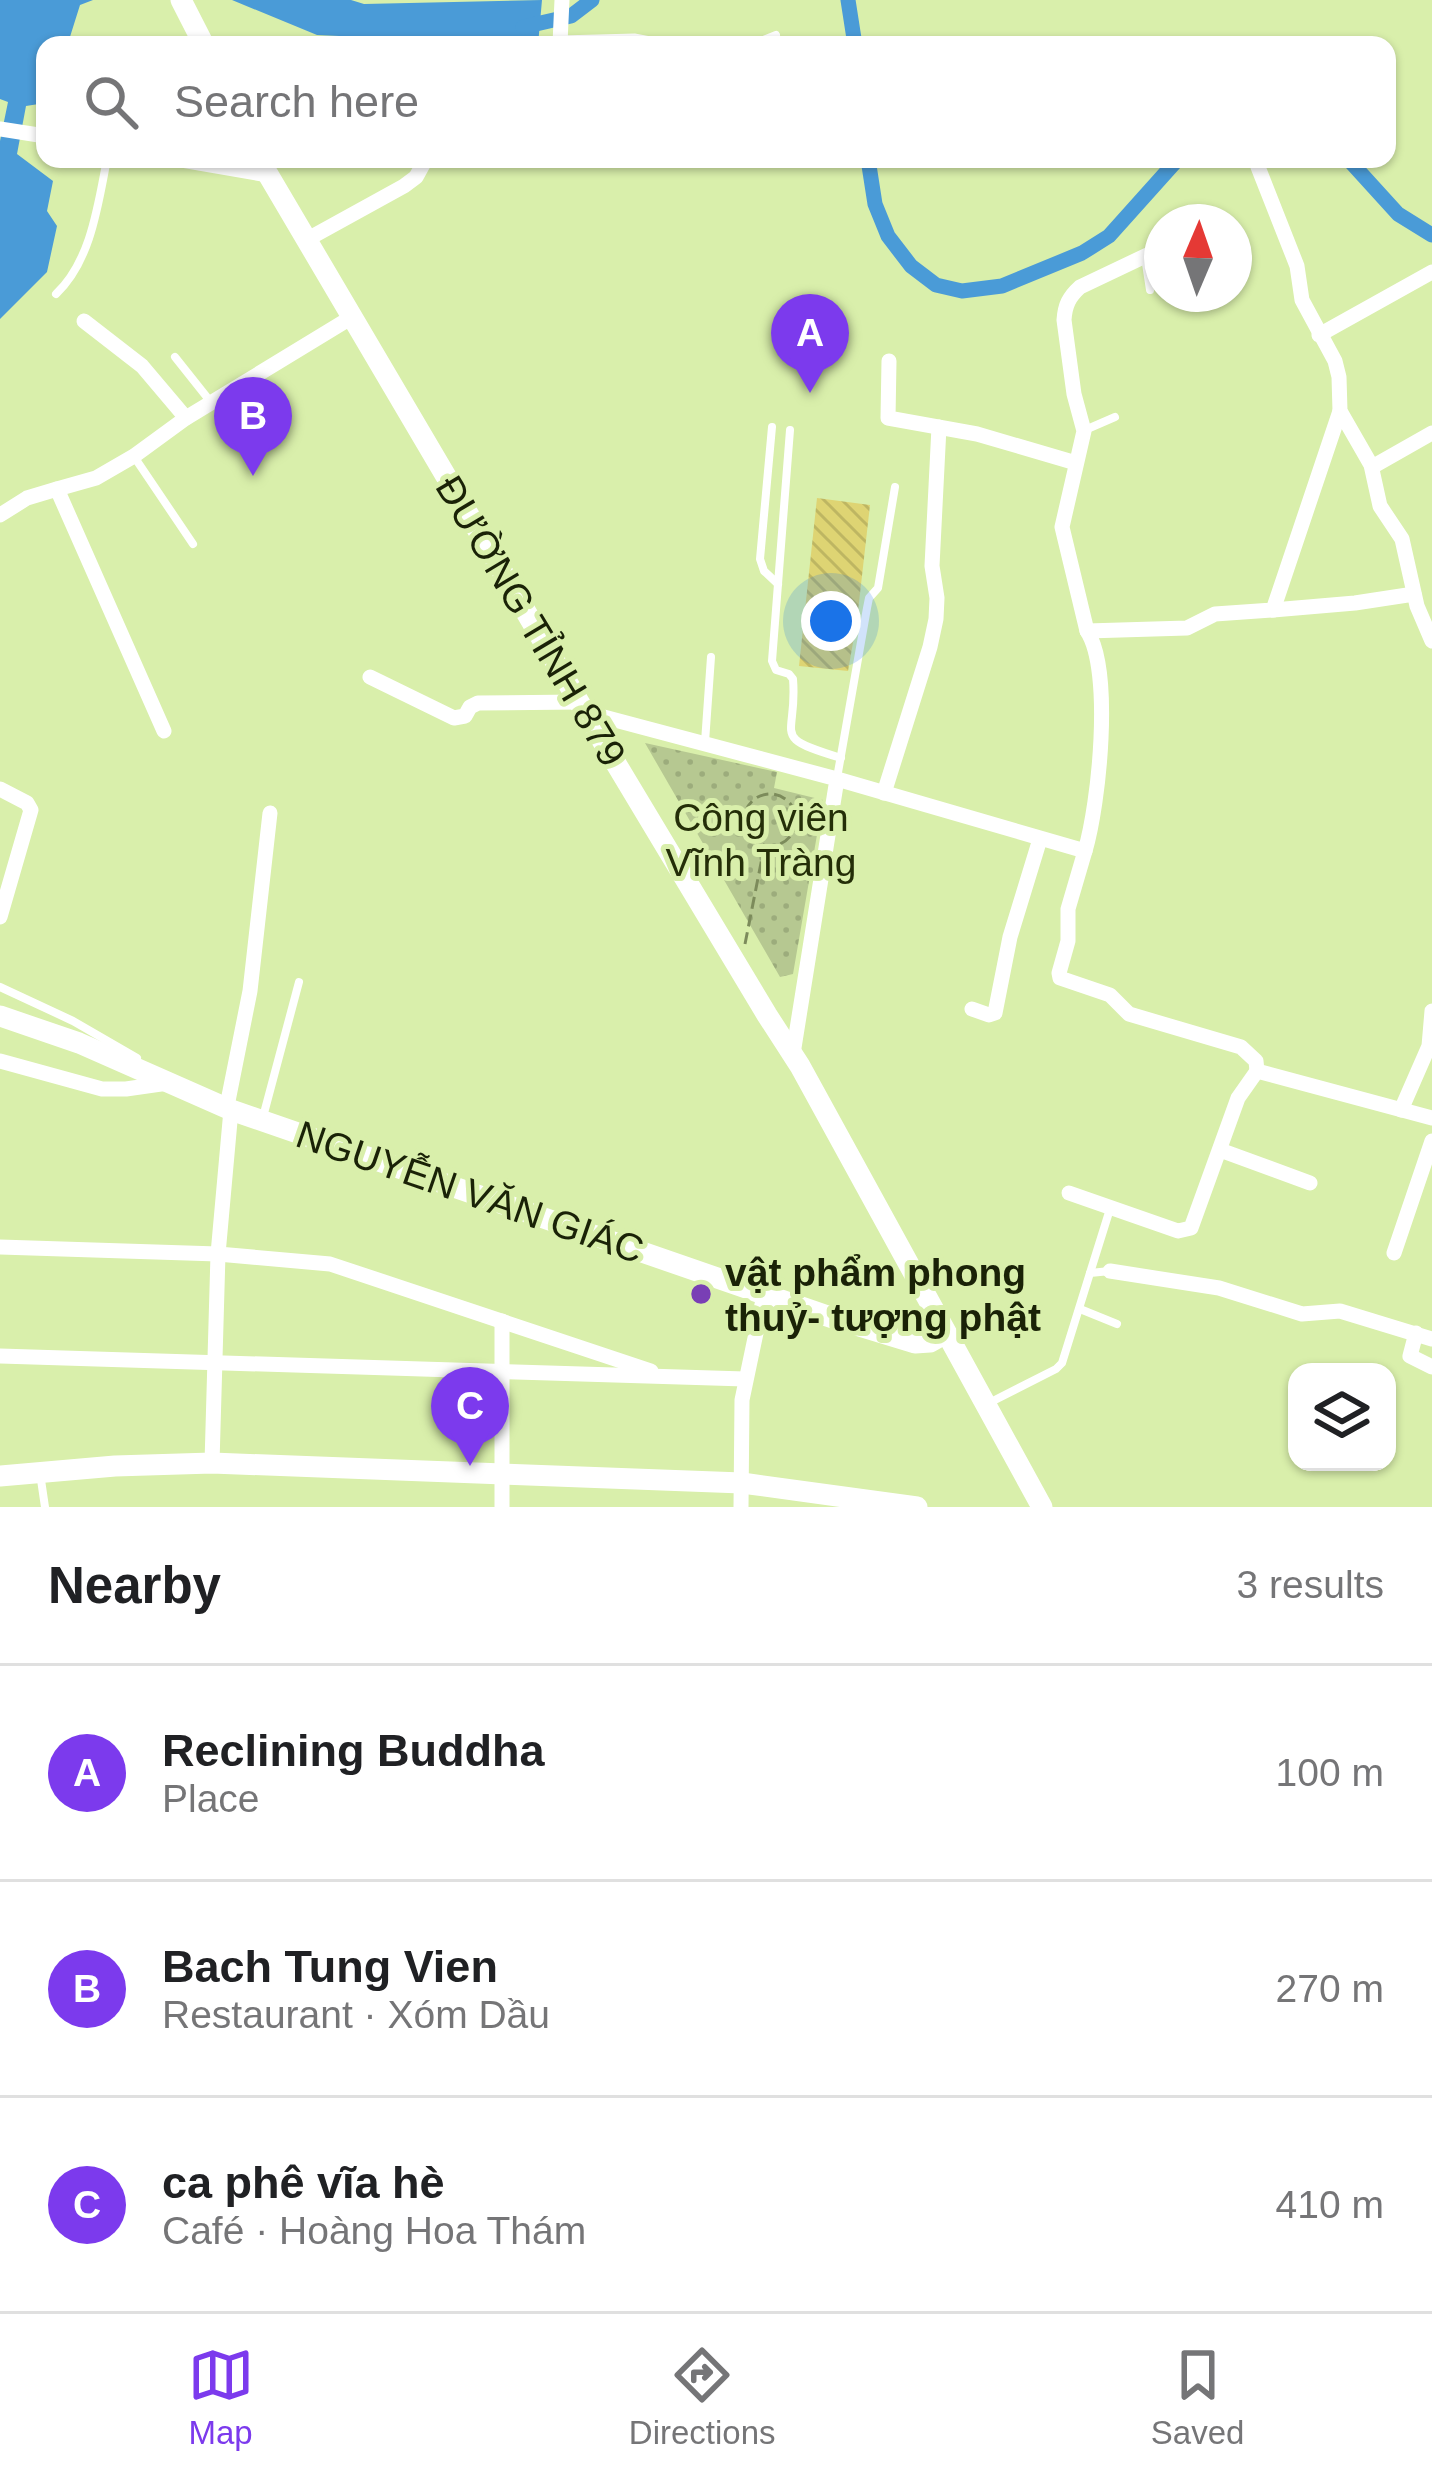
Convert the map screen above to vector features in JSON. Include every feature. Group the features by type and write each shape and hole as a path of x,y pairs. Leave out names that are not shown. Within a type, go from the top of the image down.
{"main road":[{"path":"181,0 200,36"},
{"name":"ĐƯỜNG TỈNH 879","path":"265,168 793,1054 1042,1507"},
{"name":"NGUYỄN VĂN GIÁC","path":"0,1016 79,1043 229,1108 764,1295 915,1342 930,1342 946,1333"},
{"path":"0,1476 212,1463 742,1483 917,1507"}],"street":[{"path":"558,36 562,0"},
{"path":"0,129 36,135"},
{"path":"306,240 404,186 421,168"},
{"path":"1258,168 1298,266 1302,300 1340,377 1340,411 1273,610"},
{"path":"1069,1193 1187,1231 1238,1098 1257,1071 1256,1060 1240,1047 1129,1014 1110,994 1060,978 1059,973 1068,940 1068,909 1085,850 1100,743 1101,687 1094,642 1062,527 1084,430 1074,394 1065,308 1080,287 1144,256"},
{"path":"1319,335 1432,272"},
{"path":"0,515 28,498 95,478 352,317"},
{"path":"84,322 142,366 186,418"},
{"path":"889,361 888,418 977,434 1076,463"},
{"path":"1340,411 1372,467 1380,506 1402,538 1414,594 1432,641"},
{"path":"884,793 936,619 932,566 939,427"},
{"path":"1372,467 1432,433"},
{"path":"57,489 164,731"},
{"path":"1088,631 1186,628 1215,614 1414,594"},
{"path":"370,677 454,718 478,704 582,707 1085,850"},
{"path":"793,1054 837,779"},
{"path":"0,789 27,803 31,811 0,917"},
{"path":"212,1463 218,1254 229,1108 250,992 270,813"},
{"path":"972,1009 995,1013 1010,937 1040,838"},
{"path":"1401,1110 1430,1046 1432,1011"},
{"path":"0,1061 102,1089 171,1082"},
{"path":"1257,1071 1432,1118"},
{"path":"1394,1253 1432,1141"},
{"path":"1220,1150 1310,1184"},
{"path":"0,1247 218,1254 330,1264 669,1378"},
{"path":"1110,1271 1219,1288 1302,1314 1340,1311 1424,1336 1411,1356 1432,1367"},
{"path":"741,1507 745,1379 764,1295"},
{"path":"502,1322 502,1507"},
{"path":"0,1356 745,1379"}],"lane":[{"path":"56,294 81,263 105,168"},
{"path":"176,357 211,402"},
{"path":"1084,430 1115,417"},
{"path":"772,427 760,559 764,572 778,584"},
{"path":"790,430 772,661 776,670 793,679 789,729 803,747 841,758"},
{"path":"134,456 193,544"},
{"path":"837,779 867,608 878,588 895,487"},
{"path":"705,743 711,657"},
{"path":"262,1118 299,982"},
{"path":"0,987 144,1061 171,1082"},
{"path":"986,1405 1056,1369 1065,1357 1111,1208"},
{"path":"1090,1273 1110,1271"},
{"path":"1080,1309 1117,1324"},
{"path":"39,1472 45,1507"}],"path":[{"path":"773,794 788,801 796,824 781,844 764,846 749,837 743,820 756,798 773,794"},
{"path":"740,970 764,846"}],"green space":[{"name":"Công viên Vĩnh Tràng","path":"645,743 777,772 774,788 823,800 793,974 780,977"}],"water":[{"path":"0,0 93,0 80,5 70,36 36,36 36,104 26,106 17,154 53,181 47,211 57,226 47,272 0,319 0,141 8,102 0,99"},
{"path":"232,0 351,0 364,4 542,0 539,36 317,35"}],"building":[{"path":"817,498 870,505 848,671 799,666"}],"waterway":[{"path":"523,27 571,16 592,0"},
{"path":"848,0 854,36"},
{"path":"869,168 875,204 888,236 911,266 936,285 962,291 1002,286 1082,253 1109,236 1170,168"},
{"path":"1356,168 1398,214 1432,235"}],"place":[{"name":"Reclining Buddha","path":"810,393"},
{"name":"Bach Tung Vien","path":"253,476"},
{"name":"vật phẩm phong thuỷ- tượng phật","path":"701,1294"},
{"name":"ca phê vĩa hè","path":"470,1466"}]}
